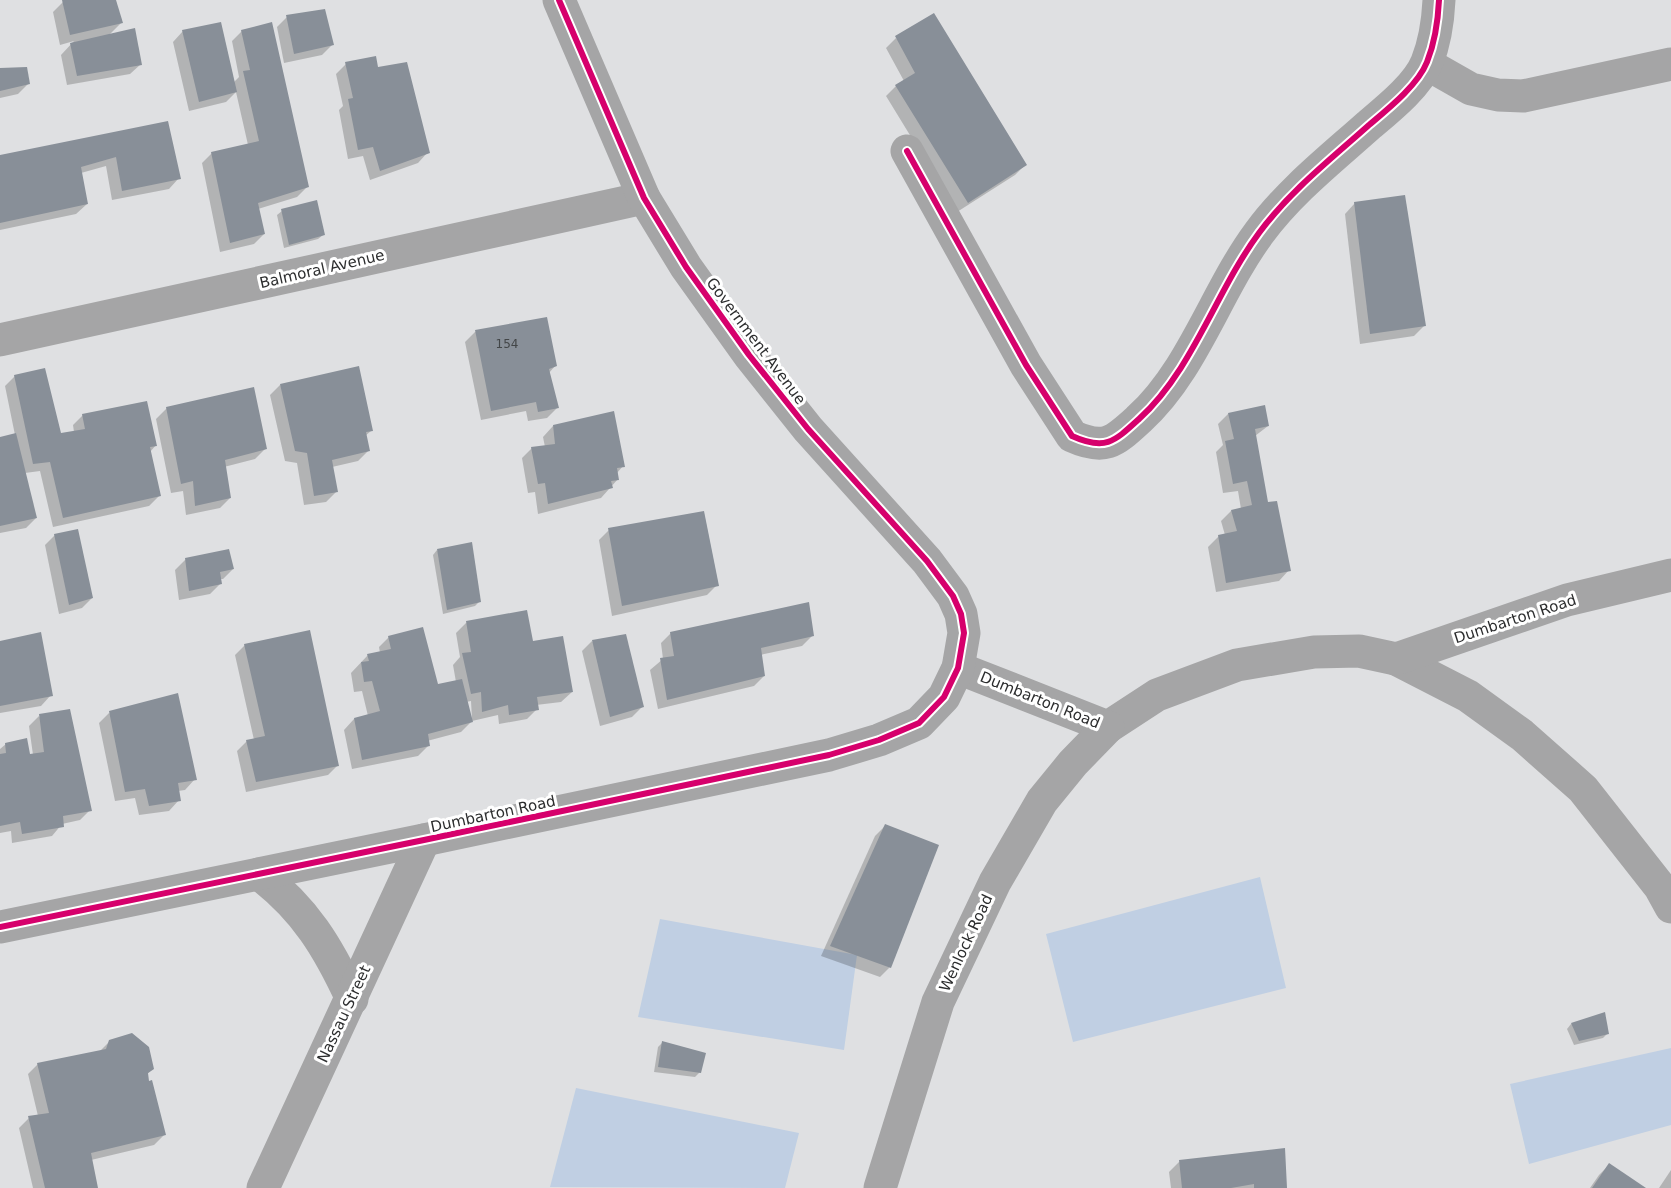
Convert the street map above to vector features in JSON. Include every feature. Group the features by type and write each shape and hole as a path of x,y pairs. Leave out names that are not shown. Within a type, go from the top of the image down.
{"street":[{"name":"Government Avenue","path":"559,0 644,198 687,267 749,355 808,429 927,561 953,596 961,614 964,633 958,668"},
{"path":"907,152 1026,365 1072,436 1100,445 1112,441 1140,418 1175,378 1252,244 1283,203 1404,95 1426,64 1437,28 1439,0"},
{"path":"1426,64 1471,89 1498,95 1523,96 1671,64"},
{"name":"Balmoral Avenue","path":"0,340 644,198"},
{"name":"Dumbarton Road","path":"0,927 829,755 879,740 918,723 944,697 958,668 1108,727 1157,695 1237,665 1314,652 1359,651 1396,659 1567,600 1671,574"},
{"path":"1396,659 1468,696 1522,735 1583,789 1660,887 1671,907"},
{"name":"Wenlock Road","path":"880,1188 938,1002 995,882 1042,801 1073,763 1108,727"},
{"name":"Nassau Street","path":"263,1188 424,840"},
{"path":"259,874 289,900 321,939 352,999"}],"shaded area":[{"path":"1260,877 1286,988 1073,1042 1046,934"},
{"path":"660,919 857,955 844,1050 638,1017"},
{"path":"1671,1048 1671,1125 1529,1164 1510,1084"},
{"path":"576,1088 799,1133 785,1188 550,1187"}],"building":[{"path":"62,0 116,0 123,23 70,35"},
{"path":"325,9 334,45 294,54 286,15"},
{"path":"934,13 1027,165 968,203 895,85 915,73 895,36"},
{"path":"221,22 237,92 199,102 182,30"},
{"path":"272,22 309,187 258,203 265,234 230,243 211,152 259,141 243,71 250,70 241,30"},
{"path":"135,28 142,65 77,76 70,43"},
{"path":"376,56 378,67 407,62 430,153 380,171 373,147 358,150 348,99 353,98 345,62"},
{"path":"27,67 30,84 0,91 0,68"},
{"path":"168,121 181,179 122,191 116,157 81,167 88,204 0,223 0,155"},
{"path":"1405,195 1426,326 1370,334 1354,202"},
{"path":"317,200 325,235 289,245 281,209"},
{"path":"547,317 557,366 549,369 559,408 538,412 536,402 491,411 475,330"},
{"path":"359,366 373,431 366,432 370,451 332,460 338,492 314,496 307,453 295,451 280,384"},
{"path":"45,368 61,433 85,429 82,414 147,401 157,446 150,447 161,496 63,518 50,462 33,464 14,375"},
{"path":"254,387 267,449 225,460 231,498 195,506 193,481 181,484 166,407"},
{"path":"1265,405 1269,426 1255,429 1268,502 1277,501 1291,571 1226,583 1218,535 1237,531 1231,510 1252,505 1247,481 1233,484 1225,441 1234,439 1228,413"},
{"path":"614,411 625,467 617,468 619,480 611,481 613,488 548,504 545,483 538,484 531,447 555,444 553,425"},
{"path":"16,433 37,518 0,526 0,437"},
{"path":"704,511 719,586 622,606 608,528"},
{"path":"78,529 93,598 69,605 54,534"},
{"path":"472,542 481,602 447,610 437,549"},
{"path":"229,549 234,569 220,572 222,584 189,591 185,558"},
{"path":"809,602 814,636 761,648 765,676 667,700 660,658 674,656 670,632"},
{"path":"527,610 533,641 563,636 573,692 537,697 539,710 509,715 508,705 482,712 481,692 471,694 462,653 471,652 466,621"},
{"path":"423,627 438,684 462,679 473,722 428,734 430,746 362,760 354,718 380,711 372,681 364,682 361,662 369,661 367,654 391,649 388,636"},
{"path":"310,630 339,766 256,782 246,740 265,736 244,644"},
{"path":"41,632 53,696 0,706 0,641"},
{"path":"626,634 644,707 610,717 592,640"},
{"path":"178,693 197,780 178,783 181,801 149,806 145,789 125,792 109,711"},
{"path":"70,709 92,811 63,816 64,827 22,834 20,822 0,826 0,754 6,753 5,743 27,738 30,754 44,752 39,714"},
{"path":"885,824 939,845 891,968 830,946"},
{"path":"1605,1012 1609,1034 1579,1041 1571,1023"},
{"path":"132,1033 149,1047 154,1069 148,1073 149,1081 152,1080 166,1135 91,1153 98,1188 45,1188 28,1116 49,1113 37,1063 106,1049 109,1040"},
{"path":"662,1041 706,1053 701,1073 658,1067"},
{"path":"1285,1148 1287,1188 1254,1188 1254,1184 1231,1188 1182,1188 1179,1160"},
{"path":"1609,1163 1646,1188 1592,1188"}],"cycle path":[{"path":"0,927 829,755 879,740 919,723 944,697 958,668 964,633 961,614 953,596 927,561 808,429 749,355 686,267 644,198 559,0"},
{"path":"907,151 1026,365 1072,436 1093,443 1108,442 1123,433 1158,399 1189,354 1244,256 1271,218 1311,176 1410,88 1423,71 1432,47 1439,0"}]}
